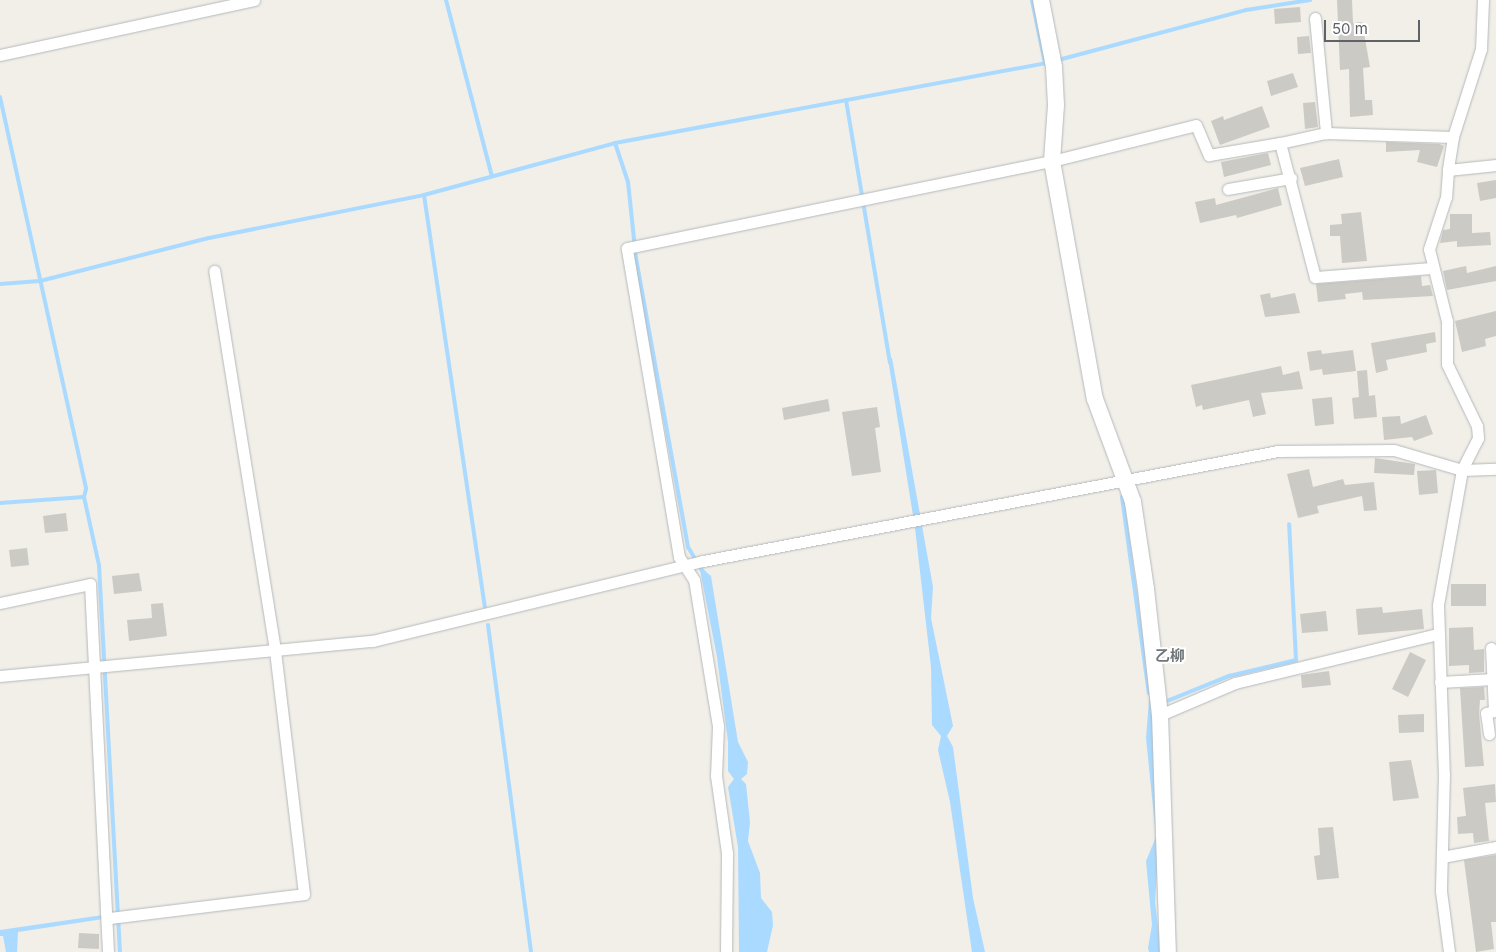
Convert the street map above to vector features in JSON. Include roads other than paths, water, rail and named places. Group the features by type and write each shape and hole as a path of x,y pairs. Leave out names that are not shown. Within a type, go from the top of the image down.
{"street":[{"path":"0,55 254,0"},
{"path":"1041,0 1054,68 1056,105 1052,161 1095,399 1126,479 1146,589 1160,715 1168,952"},
{"path":"1449,952 1443,921 1438,605 1462,470 1473,453 1477,426 1446,364 1447,321 1432,268 1429,249 1446,197 1453,138 1481,49 1483,0"},
{"path":"1315,18 1326,133"},
{"path":"726,952 727,853 716,776 718,726 694,580 689,566 678,557 627,248 1052,161 1196,125 1209,155 1326,133 1453,138"},
{"path":"1280,143 1291,178 1315,277 1432,268"},
{"path":"1448,170 1496,165"},
{"path":"1228,190 1291,178"},
{"path":"109,918 304,894 275,650 214,271"},
{"path":"0,676 400,636 703,561 905,520 1232,458 1340,448 1394,450 1462,470 1496,469"},
{"path":"0,603 90,584 103,667 109,918 108,952"},
{"path":"1160,715 1235,683 1438,634"},
{"path":"1489,734 1486,712 1494,711 1492,648"},
{"path":"1440,682 1493,679"},
{"path":"1442,857 1496,847"}],"water":[{"path":"892,358 933,587 931,618 953,726 947,736 953,747 973,898 985,952 972,952 950,802 938,750 941,736 932,725 931,667 915,528 888,359"},
{"path":"703,569 711,576 738,742 748,762 747,774 741,779 746,784 750,822 748,841 760,873 761,898 772,912 773,925 767,952 739,952 738,847 728,787 734,779 728,771 728,742 717,657 700,570"},
{"path":"1150,688 1157,776 1159,838 1155,902 1161,952 1149,952 1148,948 1152,925 1146,861 1156,837 1146,738"},
{"path":"103,915 103,919 18,932 17,952 6,952 3,936 0,936 0,930"}],"waterway":[{"path":"446,0 492,176"},
{"path":"0,284 40,281 209,238 424,195 615,143 1045,63 1032,0"},
{"path":"1062,59 1246,10 1310,0"},
{"path":"0,97 86,489 84,497 99,565 120,952"},
{"path":"846,100 890,362"},
{"path":"615,143 628,182 636,258 688,547 703,572"},
{"path":"424,195 485,607"},
{"path":"0,503 84,497"},
{"path":"1122,497 1149,693"},
{"path":"1167,701 1229,676 1296,660 1289,524"},
{"path":"488,625 531,952"}],"district":[{"name":"乙柳","path":"1170,656"}]}
